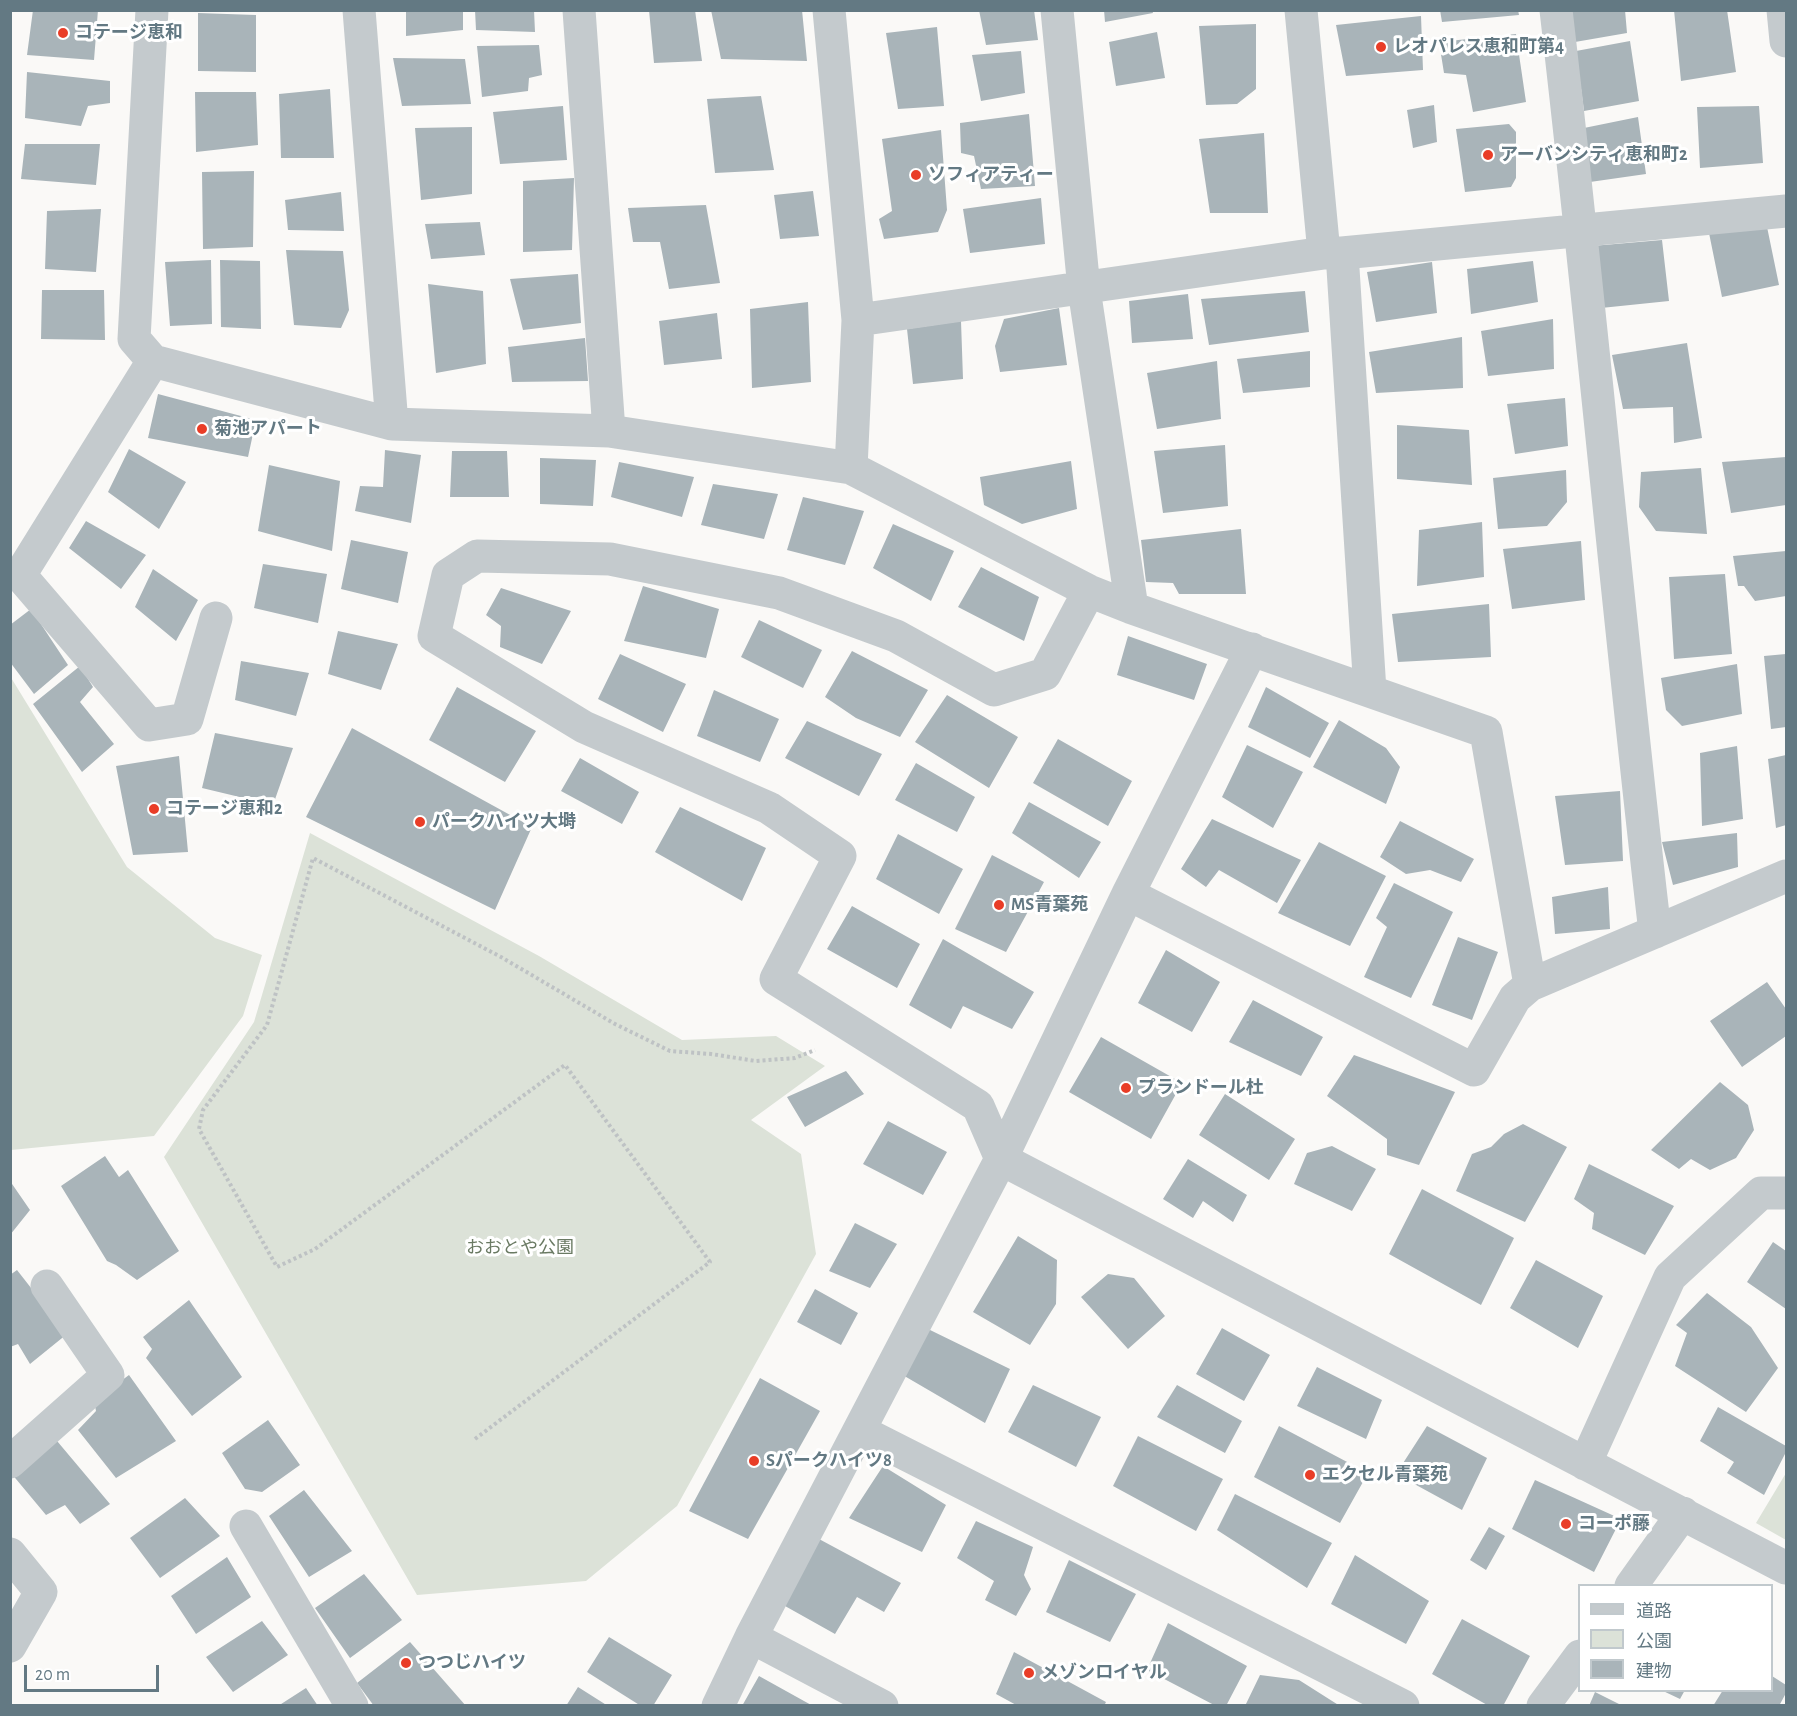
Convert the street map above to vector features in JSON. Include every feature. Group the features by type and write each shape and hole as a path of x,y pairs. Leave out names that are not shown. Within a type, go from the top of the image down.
{"street":[{"path":"152,10 134,339 153,361 392,424 609,431 851,468 1089,591 1486,732 1530,984"},
{"path":"359,10 392,424"},
{"path":"579,10 609,431"},
{"path":"829,10 858,320 851,468"},
{"path":"1057,10 1084,289 1132,608"},
{"path":"1301,10 1333,253 1370,691"},
{"path":"1556,10 1582,231 1631,729 1654,932"},
{"path":"1783,10 1786,41"},
{"path":"858,320 1333,253 1786,211"},
{"path":"153,361 20,575 149,725 188,719 216,618"},
{"path":"1089,591 1044,674 994,690 896,636 767,591 610,559 477,556 448,575 434,636 584,727 769,808 840,856 776,979 978,1106 1001,1159 1786,1568"},
{"path":"718,1706 751,1637 1001,1159 1128,894 1251,650"},
{"path":"1128,894 1474,1070 1515,998 1530,984 1786,876"},
{"path":"1585,1464 1670,1277 1761,1192 1786,1193"},
{"path":"10,1462 108,1375 47,1286"},
{"path":"860,1431 1403,1706"},
{"path":"1631,1584 1683,1513"},
{"path":"246,1526 352,1706"},
{"path":"10,1554 41,1592 10,1646"},
{"path":"751,1637 882,1706"},
{"path":"1543,1706 1578,1659"}],"path":[{"path":"475,1439 710,1262 565,1065 315,1249 278,1267 199,1129 203,1110 267,1025 313,858 501,957 615,1024 670,1051 756,1061 795,1058 830,1043 846,1023"}],"green space":[{"path":"10,676 127,867 215,938 262,955 243,1016 154,1136 11,1150"},
{"name":"おおとや公園","path":"310,833 539,956 682,1040 776,1036 825,1066 751,1120 801,1154 816,1254 677,1506 586,1581 417,1595 164,1157 254,1022"},
{"path":"1786,1473 1786,1540 1756,1523"}],"building":[{"name":"コテージ恵和","path":"33,10 98,10 94,60 27,55"},
{"path":"406,10 463,10 463,30 406,36"},
{"path":"475,10 534,10 535,32 476,30"},
{"path":"649,10 695,10 702,61 654,63"},
{"path":"711,10 802,10 807,61 721,59"},
{"path":"979,10 1034,10 1038,40 986,45"},
{"path":"1104,10 1152,10 1153,13 1105,22"},
{"path":"1440,10 1518,10 1519,15 1442,22"},
{"path":"1570,10 1625,10 1627,33 1575,42"},
{"path":"1674,10 1727,10 1736,72 1681,81"},
{"path":"198,13 256,15 256,72 198,71"},
{"name":"レオパレス恵和町第4","path":"1421,16 1423,70 1346,76 1336,25"},
{"path":"1256,24 1256,89 1237,104 1206,105 1199,26"},
{"path":"937,27 944,106 898,109 886,33"},
{"path":"1157,32 1165,78 1116,86 1109,42"},
{"path":"1516,34 1526,102 1473,112 1466,75 1444,73 1439,42"},
{"path":"1630,41 1639,101 1584,111 1576,51"},
{"path":"539,45 542,75 529,78 528,91 482,97 477,46"},
{"path":"1021,51 1025,93 981,101 972,55"},
{"path":"393,58 465,59 471,104 402,106"},
{"path":"27,72 110,81 110,103 88,106 81,126 25,118"},
{"path":"330,89 334,158 281,158 279,94"},
{"path":"195,92 256,92 258,145 196,152"},
{"path":"761,96 774,170 715,173 707,99"},
{"path":"1434,105 1437,142 1413,148 1407,110"},
{"path":"563,106 567,160 500,164 493,112"},
{"path":"1759,106 1763,163 1700,168 1697,107"},
{"path":"1029,114 1035,186 981,189 974,156 961,153 960,123"},
{"path":"1638,117 1646,174 1590,182 1584,128"},
{"name":"アーバンシティ恵和町2","path":"1509,124 1516,132 1516,178 1511,187 1465,192 1456,129"},
{"path":"472,127 472,194 421,200 415,128"},
{"name":"ソフィアティー","path":"941,130 947,210 938,232 884,239 879,219 892,211 882,139"},
{"path":"1264,133 1268,213 1210,213 1199,139"},
{"path":"25,144 100,144 96,185 21,179"},
{"path":"254,171 253,247 203,249 202,172"},
{"path":"574,178 572,250 523,252 523,181"},
{"path":"813,191 819,236 780,239 774,195"},
{"path":"341,192 344,231 288,230 285,200"},
{"path":"1041,198 1045,244 970,253 963,209"},
{"path":"706,205 720,283 669,289 660,242 633,242 628,208"},
{"path":"101,209 96,272 45,269 47,211"},
{"path":"480,222 485,255 431,259 425,224"},
{"path":"1766,222 1779,285 1722,297 1709,233"},
{"path":"1662,240 1669,301 1601,308 1592,246"},
{"path":"286,250 343,251 349,310 341,328 294,325"},
{"path":"211,260 212,324 170,326 165,262"},
{"path":"220,260 260,261 261,329 221,327"},
{"path":"1533,261 1538,302 1471,314 1467,269"},
{"path":"1432,262 1437,313 1376,322 1367,272"},
{"path":"578,274 581,323 523,330 510,279"},
{"path":"428,284 483,291 486,364 436,373"},
{"path":"42,290 104,290 105,340 41,339"},
{"path":"1305,291 1309,332 1209,345 1201,299"},
{"path":"1188,294 1193,339 1132,343 1129,301"},
{"path":"808,302 811,382 752,388 750,309"},
{"path":"1059,308 1067,365 1000,372 995,346 1004,319"},
{"path":"717,313 722,359 664,365 659,321"},
{"path":"1553,319 1554,369 1488,376 1481,331"},
{"path":"961,321 963,379 913,384 907,329"},
{"path":"1462,337 1463,388 1376,393 1369,352"},
{"path":"585,338 588,381 512,382 508,347"},
{"path":"1687,343 1702,438 1674,443 1673,407 1623,409 1612,355"},
{"path":"1310,351 1310,387 1243,393 1237,359"},
{"path":"1217,361 1221,419 1157,429 1147,373"},
{"name":"菊池アパート","path":"158,394 256,420 248,457 148,438"},
{"path":"1565,398 1568,446 1515,454 1507,404"},
{"path":"1397,425 1469,430 1472,485 1397,479"},
{"path":"1225,445 1228,506 1163,513 1154,451"},
{"path":"129,449 186,482 159,529 108,492"},
{"path":"385,450 421,455 411,523 355,511 360,486 383,487"},
{"path":"452,451 507,451 509,497 450,497"},
{"path":"1786,457 1786,505 1731,513 1722,462"},
{"path":"540,458 596,460 593,506 540,504"},
{"path":"1071,461 1077,509 1022,524 984,505 980,477"},
{"path":"619,462 694,477 682,517 611,497"},
{"path":"269,465 340,481 332,551 258,531"},
{"path":"1701,468 1707,534 1656,531 1639,507 1641,472"},
{"path":"1566,470 1567,502 1547,526 1498,529 1493,478"},
{"path":"713,484 778,494 764,539 701,525"},
{"path":"803,497 864,511 845,565 787,550"},
{"path":"86,521 146,555 121,589 69,548"},
{"path":"1482,522 1484,577 1417,586 1419,530"},
{"path":"893,524 954,551 931,601 873,568"},
{"path":"1241,529 1246,594 1179,594 1173,583 1146,582 1141,540"},
{"path":"351,540 408,552 398,603 341,589"},
{"path":"1581,541 1585,600 1512,609 1503,549"},
{"path":"1786,551 1786,596 1755,601 1744,586 1738,586 1733,556"},
{"path":"263,564 327,574 318,623 254,608"},
{"path":"981,567 1039,597 1024,641 958,607"},
{"path":"153,569 198,600 176,641 135,607"},
{"path":"1725,574 1732,654 1674,659 1669,577"},
{"path":"643,586 719,609 706,658 624,641"},
{"path":"501,588 571,611 542,664 500,647 501,626 486,615"},
{"path":"1489,604 1491,657 1398,662 1392,614"},
{"path":"31,609 68,665 34,694 10,662 10,625"},
{"path":"759,620 822,650 803,688 741,657"},
{"path":"338,631 398,644 381,690 328,674"},
{"path":"1128,636 1207,664 1194,700 1117,675"},
{"path":"852,651 928,690 900,737 856,718 825,697"},
{"path":"620,654 686,684 663,732 598,699"},
{"path":"1786,654 1786,727 1771,729 1764,656"},
{"path":"241,661 309,673 296,716 235,700"},
{"path":"1737,664 1742,714 1682,726 1666,710 1661,678"},
{"path":"80,666 93,687 80,702 114,744 82,772 33,704"},
{"path":"457,687 536,731 505,782 429,740"},
{"path":"1266,687 1329,723 1310,758 1248,727"},
{"path":"714,690 779,719 760,762 697,736"},
{"path":"947,695 1018,737 989,788 915,742"},
{"path":"1339,720 1386,748 1400,767 1386,804 1313,767"},
{"path":"807,721 882,754 859,796 785,758"},
{"name":"パークハイツ大塒","path":"352,728 532,827 495,910 306,817"},
{"path":"215,733 293,748 273,805 202,788"},
{"path":"1058,739 1132,781 1108,826 1033,783"},
{"path":"1247,745 1303,772 1273,828 1222,797"},
{"path":"1737,746 1743,819 1702,826 1700,753"},
{"path":"1786,755 1786,825 1776,828 1768,759"},
{"name":"コテージ恵和2","path":"179,756 188,852 133,855 116,766"},
{"path":"580,758 639,792 622,824 561,791"},
{"path":"916,763 975,797 957,832 895,800"},
{"path":"1620,791 1623,861 1565,865 1555,796"},
{"path":"1029,802 1101,842 1079,878 1012,833"},
{"path":"680,807 766,848 742,901 655,852"},
{"path":"1212,819 1301,860 1277,903 1219,870 1206,887 1181,869"},
{"path":"1400,821 1474,859 1461,882 1430,870 1406,874 1380,857"},
{"path":"1737,833 1738,867 1673,885 1662,842"},
{"path":"898,834 963,869 939,914 876,879"},
{"path":"1319,842 1386,876 1350,946 1278,913"},
{"name":"MS青葉苑","path":"992,855 1044,882 1006,952 955,929"},
{"path":"1394,883 1453,912 1411,998 1364,977 1387,927 1376,918"},
{"path":"1608,887 1610,929 1555,934 1552,897"},
{"path":"852,906 920,944 897,988 827,949"},
{"path":"1458,937 1498,952 1472,1020 1432,1005"},
{"path":"943,939 1034,992 1012,1029 963,1006 951,1029 909,1005"},
{"path":"1166,950 1220,982 1192,1032 1138,1003"},
{"path":"1767,982 1786,1009 1786,1036 1742,1067 1710,1021"},
{"path":"1253,1000 1323,1037 1301,1076 1229,1042"},
{"name":"プランドール杜","path":"1101,1037 1182,1083 1151,1139 1069,1092"},
{"path":"1354,1055 1455,1092 1419,1165 1387,1155 1387,1139 1327,1096"},
{"path":"846,1071 864,1094 805,1127 787,1097"},
{"path":"1720,1082 1748,1105 1754,1130 1736,1158 1710,1170 1691,1159 1679,1169 1651,1150"},
{"path":"1225,1094 1295,1139 1269,1180 1199,1135"},
{"path":"888,1121 947,1152 923,1195 863,1164"},
{"path":"1523,1124 1567,1147 1525,1222 1456,1191 1472,1154 1491,1147 1504,1134"},
{"path":"1332,1146 1376,1169 1352,1211 1294,1184 1307,1153"},
{"path":"105,1156 119,1177 128,1170 179,1251 137,1280 107,1261 61,1186"},
{"path":"1188,1159 1247,1195 1233,1222 1203,1201 1193,1218 1163,1199"},
{"path":"1589,1164 1674,1206 1645,1255 1592,1229 1594,1213 1574,1199"},
{"path":"10,1181 30,1210 10,1235"},
{"path":"1422,1189 1514,1238 1481,1305 1389,1254"},
{"path":"855,1223 897,1244 870,1288 829,1271"},
{"path":"1018,1236 1057,1260 1056,1304 1030,1345 973,1312"},
{"path":"1773,1242 1786,1251 1786,1309 1747,1282"},
{"path":"1536,1260 1603,1296 1578,1348 1510,1308"},
{"path":"17,1270 67,1334 30,1364 18,1344 10,1347 10,1275"},
{"path":"1108,1274 1134,1278 1165,1316 1128,1349 1081,1297"},
{"path":"815,1289 858,1313 841,1345 797,1322"},
{"path":"1707,1293 1751,1327 1778,1368 1746,1412 1675,1366 1687,1333 1676,1325"},
{"path":"189,1300 242,1377 192,1416 146,1358 152,1349 143,1337"},
{"path":"1222,1328 1270,1355 1244,1401 1196,1374"},
{"path":"928,1329 1010,1369 985,1423 901,1374"},
{"path":"1317,1367 1382,1400 1366,1439 1297,1406"},
{"path":"129,1375 176,1441 116,1478 78,1430 96,1411 94,1401"},
{"name":"Sパークハイツ8","path":"760,1378 820,1411 748,1539 689,1511"},
{"path":"1033,1385 1101,1417 1076,1467 1008,1432"},
{"path":"1177,1385 1242,1421 1225,1453 1157,1417"},
{"path":"1718,1407 1786,1446 1786,1452 1764,1495 1727,1473 1734,1462 1700,1441"},
{"path":"268,1420 300,1465 262,1492 245,1489 222,1453"},
{"name":"エクセル青葉苑","path":"1279,1426 1368,1473 1340,1523 1254,1477"},
{"path":"1427,1426 1487,1458 1462,1510 1396,1474"},
{"path":"52,1435 110,1504 80,1524 65,1505 46,1515 11,1473"},
{"path":"1138,1436 1223,1479 1196,1531 1113,1486"},
{"path":"883,1466 946,1505 922,1552 849,1518"},
{"name":"コーポ藤","path":"1535,1480 1621,1519 1594,1572 1512,1529"},
{"path":"304,1490 352,1551 309,1577 269,1516"},
{"path":"1235,1494 1332,1543 1307,1588 1217,1530"},
{"path":"185,1498 220,1536 160,1578 130,1538"},
{"path":"976,1521 1033,1547 1024,1575 1031,1589 1016,1616 985,1600 994,1581 957,1558"},
{"path":"1489,1527 1505,1536 1486,1570 1470,1560"},
{"path":"819,1539 901,1583 884,1612 857,1597 835,1634 785,1606"},
{"path":"1355,1555 1429,1601 1406,1644 1331,1604"},
{"path":"227,1557 251,1597 196,1634 171,1596"},
{"path":"1069,1560 1136,1594 1110,1642 1046,1612"},
{"path":"364,1574 402,1620 350,1658 315,1608"},
{"path":"1462,1619 1530,1656 1503,1706 1489,1706 1432,1674"},
{"path":"262,1621 288,1655 233,1692 206,1657"},
{"path":"1168,1623 1247,1666 1226,1706 1216,1706 1147,1670"},
{"path":"609,1637 672,1675 653,1706 641,1706 587,1672"},
{"name":"つつじハイツ","path":"410,1642 466,1706 374,1706 357,1683"},
{"name":"メゾンロイヤル","path":"1014,1652 1106,1702 1104,1706 1018,1706 996,1694"},
{"path":"1260,1675 1299,1680 1340,1706 1245,1706"},
{"path":"759,1676 813,1706 742,1706"},
{"path":"1773,1677 1786,1685 1786,1693 1779,1706 1713,1706 1722,1692 1773,1692"},
{"path":"578,1687 608,1706 566,1706"},
{"path":"306,1688 318,1706 278,1706"},
{"path":"1595,1692 1623,1706 1589,1706"},
{"path":"1665,1692 1684,1692 1680,1699"}],"place":[{"name":"コテージ恵和","path":"63,33"},
{"name":"レオパレス恵和町第4","path":"1381,47"},
{"name":"アーバンシティ恵和町2","path":"1488,155"},
{"name":"ソフィアティー","path":"916,175"},
{"name":"菊池アパート","path":"202,429"},
{"name":"コテージ恵和2","path":"154,809"},
{"name":"パークハイツ大塒","path":"420,822"},
{"name":"MS青葉苑","path":"999,905"},
{"name":"プランドール杜","path":"1126,1088"},
{"name":"Sパークハイツ8","path":"754,1461"},
{"name":"エクセル青葉苑","path":"1310,1475"},
{"name":"コーポ藤","path":"1566,1524"},
{"name":"つつじハイツ","path":"406,1663"},
{"name":"メゾンロイヤル","path":"1029,1673"}]}
